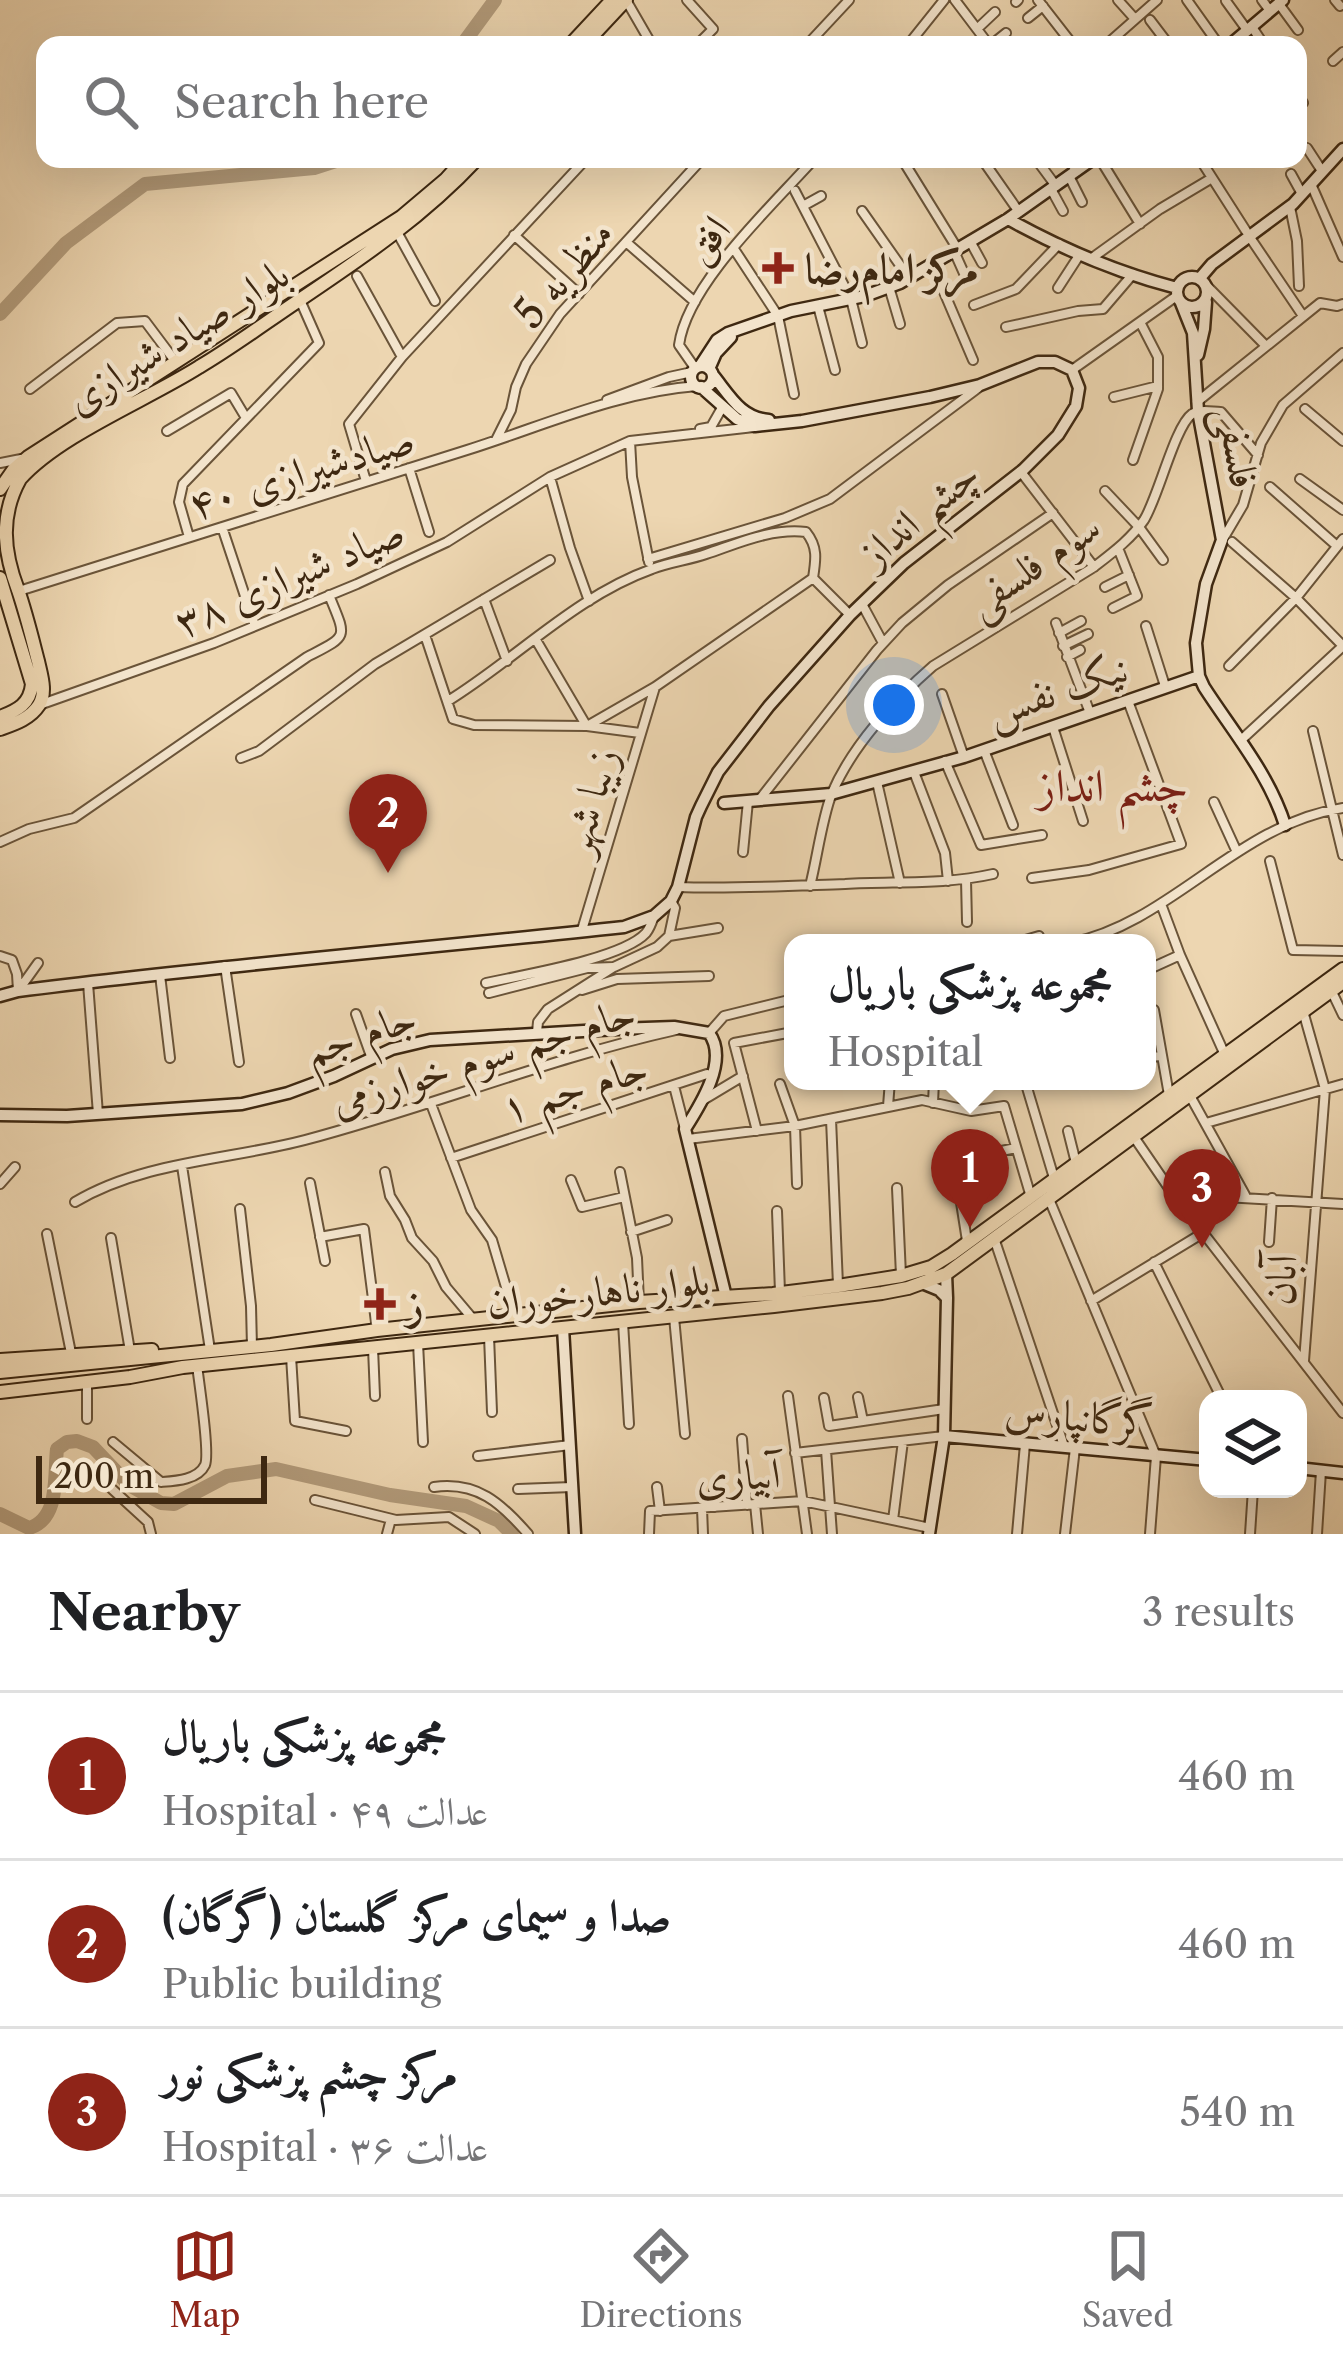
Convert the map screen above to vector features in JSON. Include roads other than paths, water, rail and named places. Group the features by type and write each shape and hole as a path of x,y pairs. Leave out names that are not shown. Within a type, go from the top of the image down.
{"main road":[{"path":"578,36 612,0"},
{"path":"592,36 626,0"},
{"name":"بلوار صیاد شیرازی","path":"0,489 28,457 401,217 456,168"},
{"name":"بلوار صیاد شیرازی","path":"0,717 27,701 32,684 6,589 0,530 6,501 22,477 70,441 199,368 300,300 425,211 469,168"},
{"name":"بلوار صیاد شیرازی","path":"6,589 43,684 38,706"},
{"path":"0,729 38,706"},
{"path":"1130,1131 1169,1096 1343,969"},
{"path":"1130,1131 1337,986"},
{"name":"بلوار ناهارخوران","path":"188,1362 210,1351 252,1347 291,1356 674,1317 780,1293 901,1276 932,1267 1130,1131"},
{"name":"بلوار ناهارخوران","path":"188,1362 271,1352 377,1330 639,1302 703,1298 727,1304 882,1293 946,1274 1049,1199 1130,1131"},
{"path":"0,1360 130,1351 188,1362"},
{"path":"0,1376 188,1362"},
{"path":"0,1392 157,1374 188,1362"}],"street":[{"path":"626,0 647,36"},
{"path":"687,0 713,29 706,36"},
{"path":"815,36 849,0"},
{"path":"915,36 944,0"},
{"path":"955,0 982,36"},
{"path":"1118,0 1135,19"},
{"path":"1116,36 1156,0"},
{"path":"1187,0 1213,36"},
{"path":"1226,1 1257,36"},
{"path":"1028,18 1042,3 1066,36"},
{"path":"1241,36 1273,4 1298,30"},
{"path":"976,29 995,12"},
{"path":"1150,20 1162,36"},
{"path":"1002,36 1006,33"},
{"path":"1333,61 1343,52"},
{"path":"1307,148 1322,171"},
{"path":"987,168 1013,216 1059,244 1196,307 1211,264 1247,233 1290,207 1343,150"},
{"path":"366,481 349,424 402,357 577,168"},
{"name":"منظریه 5","path":"496,441 526,364 560,314 695,168"},
{"name":"افق","path":"702,370 679,345 695,302 806,168"},
{"path":"909,168 956,249 968,280"},
{"path":"1041,168 1063,211"},
{"path":"1071,168 1082,202"},
{"path":"755,426 746,424 692,381 717,340 754,323 851,299 909,278 1082,168"},
{"path":"1102,168 1140,224"},
{"path":"1206,168 1303,316 1320,303 1343,304"},
{"path":"1291,175 1307,189 1343,257"},
{"path":"1058,288 1086,256 1212,178"},
{"path":"795,191 851,299 862,343"},
{"path":"803,206 821,196"},
{"path":"1290,207 1299,286"},
{"path":"862,211 909,278"},
{"path":"397,232 435,302"},
{"path":"514,235 579,294"},
{"path":"970,240 982,263"},
{"path":"626,242 695,302"},
{"path":"974,305 1016,289 1059,244"},
{"path":"734,250 778,316 794,394"},
{"path":"932,264 973,360"},
{"path":"1006,327 1103,309 1132,274"},
{"path":"357,276 402,357"},
{"path":"1072,370 1178,295 1185,278 1204,286 1266,346"},
{"path":"1196,364 1204,329 1204,286"},
{"path":"889,287 900,324"},
{"path":"1178,295 1193,333 1196,364"},
{"path":"189,537 179,502 183,484 319,343 300,300"},
{"path":"818,306 835,370"},
{"name":"سوم فلسفی","path":"810,886 831,794 865,740 911,686 933,666 1118,548 1147,515 1189,416 1303,316"},
{"path":"30,389 116,323 145,322 176,362"},
{"path":"1133,460 1158,386 1158,357 1140,322"},
{"path":"1285,825 1277,800 1199,676 1196,643 1206,584 1243,505 1261,443 1283,404 1343,352"},
{"name":"چشم انداز","path":"655,916 678,887 696,817 718,772 769,706 904,563 1021,472 1058,435 1076,406 1079,388 1072,370 1055,362 1038,362 930,397 755,426"},
{"name":"فلسفی","path":"1196,364 1197,406 1227,541"},
{"path":"699,387 708,386 702,370"},
{"name":"۴۰ صیادشیرازی","path":"600,405 669,377 702,370"},
{"name":"چشم انداز","path":"702,370 750,417 826,415"},
{"path":"448,701 649,564 830,499 985,382"},
{"path":"1114,397 1158,386"},
{"name":"۴۰ صیادشیرازی","path":"6,589 222,527 600,405 666,389 699,387"},
{"path":"167,431 230,393 247,418"},
{"path":"675,436 684,430 711,427 723,406"},
{"path":"1197,406 1221,412 1258,454"},
{"path":"1305,409 1343,441"},
{"name":"صیاد شیرازی ۳۸","path":"38,706 329,596 447,542 550,477 630,441 755,426"},
{"path":"630,441 649,564"},
{"path":"0,464 28,457"},
{"path":"409,468 429,532"},
{"path":"1021,472 1094,567"},
{"path":"550,477 589,601"},
{"path":"1300,479 1343,510"},
{"path":"1229,666 1296,598 1340,543 1270,487"},
{"path":"1106,491 1162,560"},
{"path":"742,853 753,800 902,622 1053,513"},
{"path":"222,527 255,626"},
{"path":"586,726 655,686 813,578 817,554 806,532 792,531 749,538 702,556 649,564"},
{"path":"1227,541 1296,598 1343,646 1240,741"},
{"path":"1113,608 1137,596 1118,548"},
{"path":"241,758 259,751 375,664 550,560"},
{"path":"1105,587 1129,575"},
{"path":"813,578 850,615"},
{"path":"0,842 74,818 307,657 336,642 343,628 329,596"},
{"path":"484,598 507,662"},
{"path":"862,604 883,643"},
{"path":"1081,621 1057,628 1090,713"},
{"path":"1146,626 1165,686"},
{"path":"1063,646 1088,634"},
{"path":"424,635 453,719 474,725 586,726 640,734"},
{"path":"536,640 586,726"},
{"path":"1067,657 1080,650"},
{"name":"نیک نفس","path":"724,803 831,794 877,782 1199,676"},
{"name":"زیبا شهر","path":"582,932 655,686"},
{"path":"942,694 964,757"},
{"path":"1032,878 1089,870 1181,844 1128,701"},
{"path":"1053,727 1083,821"},
{"path":"1313,730 1338,809 1343,855"},
{"path":"984,749 1013,825"},
{"path":"945,761 981,845 1042,836"},
{"path":"917,767 948,881"},
{"path":"877,782 900,884"},
{"path":"1214,802 1236,850"},
{"path":"1102,934 1161,904 1236,850 1285,825 1338,809"},
{"path":"1270,860 1293,950 1343,951"},
{"path":"678,887 900,884 993,874"},
{"path":"966,880 967,922"},
{"path":"669,936 676,908 671,901"},
{"path":"1161,904 1225,1055"},
{"path":"614,967 488,988 586,962 637,940 649,931 655,916"},
{"name":"جام جم","path":"0,996 225,966 624,927 655,916"},
{"path":"537,1032 548,1009 614,967 657,947 669,936 718,928"},
{"path":"1156,966 1180,955"},
{"path":"0,956 11,960 18,991"},
{"path":"18,991 38,963"},
{"path":"225,966 239,1063"},
{"path":"160,975 170,1058"},
{"path":"569,994 617,979 709,976"},
{"path":"88,983 98,1114"},
{"path":"1337,986 1343,1015"},
{"path":"727,1304 687,1134 717,1056 717,1044 709,1033 724,1016 784,1002"},
{"name":"آبان","path":"1303,1011 1324,1089 1304,1363"},
{"path":"356,1014 372,1059"},
{"path":"1156,1022 1169,1096"},
{"name":"جام جم","path":"0,1115 242,1104 288,1093 392,1049 430,1040 537,1032 683,1029 709,1033"},
{"name":"جام جم سوم خوارزمی","path":"75,1202 100,1187 150,1172 300,1142 604,1046 683,1029"},
{"path":"758,1131 734,1043 784,1034"},
{"path":"1156,1056 1162,1056"},
{"path":"674,1086 707,1074"},
{"path":"702,1101 743,1076"},
{"path":"780,1084 795,1126 796,1184"},
{"path":"1206,1124 1343,1084"},
{"name":"۱ جام جم","path":"451,1158 674,1086 687,1134"},
{"path":"888,1106 889,1090"},
{"path":"933,1103 934,1090"},
{"path":"1028,1090 1055,1180"},
{"path":"1189,1094 1246,1197"},
{"path":"687,1134 795,1126 922,1100 971,1112 1004,1106 1031,1197"},
{"path":"431,1104 471,1210 492,1240 514,1316"},
{"path":"831,1119 838,1286"},
{"path":"1067,1131 1076,1164"},
{"path":"1130,1131 1343,1414"},
{"path":"942,1152 943,1163 1016,1148"},
{"path":"182,1166 210,1351"},
{"path":"0,1184 15,1167"},
{"path":"385,1172 390,1196 412,1238 474,1320"},
{"path":"620,1172 637,1258 639,1302"},
{"path":"957,1177 967,1242"},
{"path":"572,1180 582,1207 624,1197"},
{"path":"310,1183 325,1261"},
{"path":"897,1188 901,1276"},
{"path":"1173,1194 1343,1204"},
{"path":"1268,1242 1272,1198"},
{"path":"1049,1199 1156,1456 1150,1534"},
{"path":"240,1209 252,1347"},
{"path":"777,1211 780,1293"},
{"path":"631,1232 667,1220"},
{"path":"320,1237 364,1229 377,1330"},
{"path":"1091,1301 1203,1233"},
{"path":"47,1234 71,1353"},
{"path":"111,1238 130,1351"},
{"path":"994,1238 1070,1448 1065,1534"},
{"path":"1154,1262 1218,1390"},
{"path":"703,1298 721,1269"},
{"path":"929,1531 944,1436 946,1274"},
{"path":"922,1283 947,1298"},
{"path":"674,1317 685,1434"},
{"path":"623,1322 629,1424"},
{"path":"563,1328 575,1534"},
{"path":"489,1336 492,1412"},
{"path":"418,1343 423,1442"},
{"path":"373,1348 375,1396"},
{"path":"291,1356 296,1420 346,1431"},
{"path":"112,1442 161,1482 183,1480 201,1470 210,1444 188,1362"},
{"path":"87,1382 87,1420"},
{"path":"788,1396 807,1534"},
{"path":"858,1397 863,1421"},
{"path":"824,1398 829,1426 944,1409"},
{"path":"795,1454 944,1436"},
{"name":"گرگانپارس","path":"944,1436 1199,1459"},
{"path":"742,1439 757,1534"},
{"path":"893,1520 903,1441"},
{"path":"1017,1534 1025,1444"},
{"path":"478,1456 570,1445"},
{"path":"826,1450 832,1534"},
{"path":"1307,1469 1343,1472"},
{"path":"1317,1534 1321,1471"},
{"path":"434,1487 458,1484 488,1498 503,1506 528,1534"},
{"path":"518,1490 573,1487"},
{"path":"650,1534 657,1487"},
{"path":"112,1489 148,1522 151,1534"},
{"path":"714,1492 715,1507"},
{"path":"1250,1534 1252,1498"},
{"path":"315,1500 391,1519 449,1516 475,1534"},
{"name":"آبیاری","path":"655,1511 803,1501 929,1531"},
{"path":"702,1508 704,1534"},
{"path":"387,1534 391,1519"}],"waterway":[{"path":"469,36 495,0"},
{"path":"0,314 66,243 145,184 314,168"},
{"path":"0,1514 29,1528 39,1523 54,1495 57,1449 77,1441 93,1447 129,1485 161,1503 174,1504 227,1476 276,1469 390,1495 466,1506 499,1521 512,1534"}],"place":[{"name":"مرکز امام‌رضا","path":"778,268"},
{"name":"صدا و سیمای مرکز گلستان (گرگان)","path":"388,873"},
{"name":"مجموعه پزشکی باریال","path":"970,1228"},
{"name":"مرکز چشم پزشکی نور","path":"1202,1248"},
{"name":"ز","path":"380,1304"}],"district":[{"name":"چشم انداز","path":"1113,785"}]}
